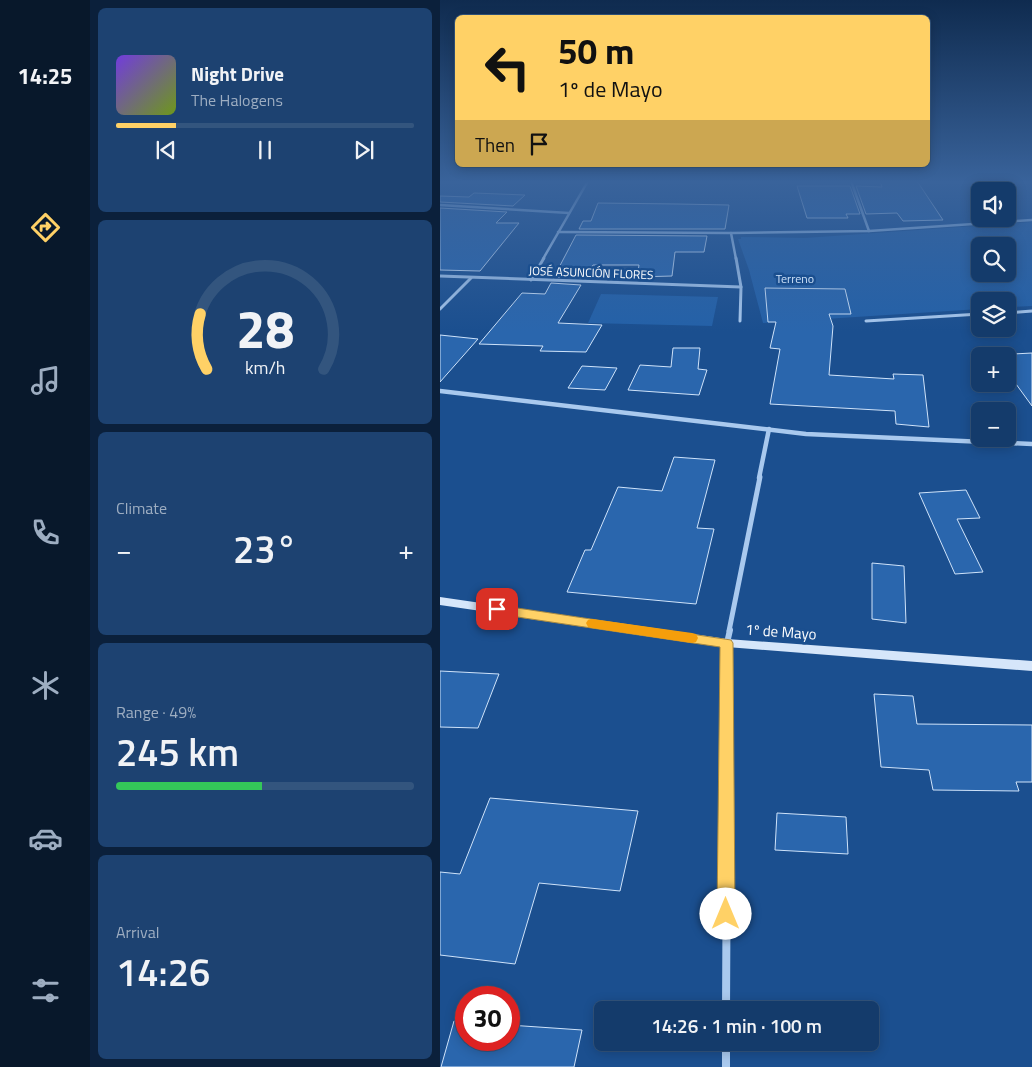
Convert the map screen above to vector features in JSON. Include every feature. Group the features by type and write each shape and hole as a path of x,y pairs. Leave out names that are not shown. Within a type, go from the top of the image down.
{"street":[{"path":"531,280 558,232 731,233 872,231"},
{"path":"731,233 741,287 740,321"},
{"name":"JOSÉ ASUNCIÓN FLORES","path":"440,276 741,287"},
{"path":"440,309 471,278"},
{"path":"1016,312 1032,311"},
{"path":"866,321 971,315"},
{"path":"440,391 853,438 1032,444"},
{"path":"726,1001 726,643 769,429"},
{"name":"1º de Mayo","path":"440,601 726,643 1032,666"},
{"path":"726,1051 726,1067"}],"green space":[{"name":"Terreno","path":"907,231 1032,231 1032,306 1016,307 1016,292 971,292 971,310 763,323 749,270 738,239 741,239 741,237 805,238"},
{"path":"601,294 718,297 712,326 588,323"}],"building":[{"path":"440,231 513,231 480,271 440,270"},
{"path":"576,235 707,236 704,252 675,252 672,276 637,277 639,265 593,265 585,278 554,277"},
{"path":"551,283 581,285 558,323 602,325 586,352 540,351 543,346 479,344 522,293 545,294"},
{"path":"765,288 845,289 851,314 829,314 833,326 829,375 894,379 893,374 923,375 929,427 896,424 895,411 770,404 780,349 770,348 776,322 768,322"},
{"path":"440,335 478,339 440,382"},
{"path":"673,348 700,348 698,369 707,370 699,395 628,390 640,365 671,367"},
{"path":"1032,353 1032,406 1016,384 1016,354"},
{"path":"582,366 617,368 605,390 568,388"},
{"path":"674,457 715,460 697,528 714,529 696,604 567,592 585,550 591,550 618,487 662,491"},
{"path":"966,490 980,518 957,519 983,572 955,574 919,493"},
{"path":"872,563 904,566 906,623 872,619"},
{"path":"440,671 499,674 478,728 440,727"},
{"path":"874,694 913,696 917,724 1032,725 1032,782 1016,782 1019,791 933,790 929,770 881,767"},
{"path":"490,798 638,811 620,891 539,883 515,964 440,955 440,872 460,874"},
{"path":"777,813 846,817 848,854 775,850"},
{"path":"454,1021 455,1051 520,1051 520,1026 582,1030 574,1067 441,1067"}],"slow traffic":[{"path":"592,623 692,638"}],"route":[{"path":"497,609 726,643 726,914"}]}
